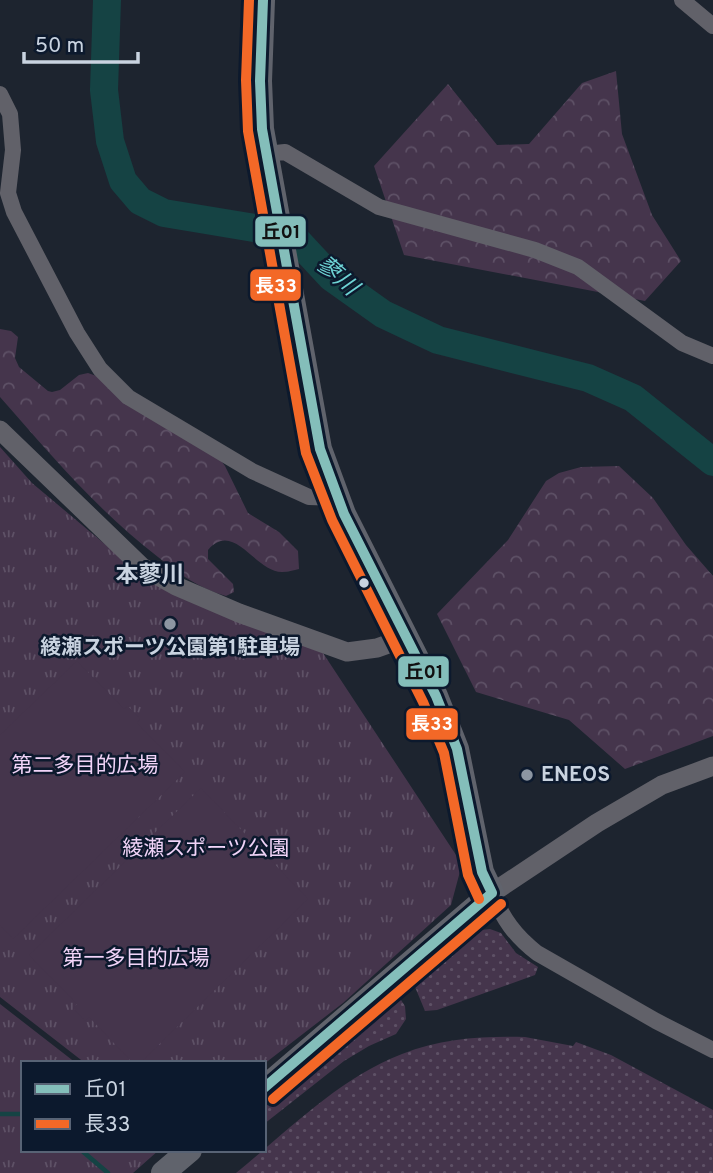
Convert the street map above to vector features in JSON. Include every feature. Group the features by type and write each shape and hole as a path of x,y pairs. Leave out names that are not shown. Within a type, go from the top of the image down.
{"main road":[{"path":"263,0 260,81 265,154 320,449 337,498 436,696 457,749 482,872 492,893 266,1086"},
{"path":"163,1173 188,1152"}],"street":[{"path":"682,0 713,26"},
{"path":"0,94 10,114 13,149 8,193 14,212 77,333 100,369 128,397 252,471 309,497 337,498"},
{"path":"265,154 285,152 379,207 535,250 578,267 682,344 713,356"},
{"path":"0,430 134,560 176,586 239,613 347,652 377,648 405,638"},
{"path":"710,767 662,785 597,823 492,893 502,918 523,942 537,953 656,1021 713,1050"}],"green space":[{"path":"616,71 622,134 652,215 681,261 645,301 404,255 374,166 448,84 497,145 529,144 582,83"},
{"path":"0,329 11,331 18,337 15,358 19,367 48,391 60,390 79,375 88,373 116,383 204,438 225,466 248,513 279,532 298,551 299,569 282,572 272,570 235,544 217,542 208,550 208,559 233,584 234,592 226,596 190,580 158,557 95,501 0,397"},
{"name":"綾瀬スポーツ公園","path":"0,447 32,483 138,572 323,653 462,864 451,905 343,1003 266,1062 82,1061 0,997"},
{"path":"619,466 653,498 686,545 713,576 713,736 625,769 569,720 476,692 437,614 508,540 546,481 559,473 581,467"},
{"name":"第二多目的広場","path":"77,661 124,709 128,706 140,719 137,723 185,772 13,939 0,925 0,735"},
{"name":"第一多目的広場","path":"201,788 248,837 252,834 264,846 261,850 308,899 142,1061 131,1061 89,1017 85,1021 73,1008 77,1004 29,955"},
{"path":"490,929 501,933 516,953 538,967 535,975 437,1010 425,1011 415,987 481,930"},
{"path":"396,999 401,1000 405,1006 406,1019 396,1034 344,1061 266,1122 266,1106"},
{"path":"0,1004 73,1061 21,1061 21,1152 157,1152 133,1173 0,1173"},
{"path":"525,1037 573,1046 576,1042 611,1055 713,1110 713,1173 236,1173 261,1152 266,1152 266,1148 315,1107 379,1064 402,1054 447,1041"}],"waterway":[{"name":"蓼川","path":"107,0 104,90 110,141 123,181 140,201 164,213 291,234 331,277 383,314 438,340 588,378 633,398 713,462"},
{"path":"0,1114 21,1114"},
{"path":"83,1152 108,1173"}],"transit line":[{"name":"長33","path":"249,0 246,80 248,131 306,453 332,520 423,702 444,753 468,875 479,899"},
{"name":"丘01","path":"263,0 260,81 262,129 320,449 344,514 436,696 457,749 482,872 492,893"},
{"name":"丘01","path":"266,1086 492,893"},
{"name":"長33","path":"273,1099 501,904"}],"place":[{"name":"綾瀬スポーツ公園第1駐車場","path":"170,624"},
{"name":"ENEOS","path":"527,775"}],"district":[{"name":"本蓼川","path":"150,576"}]}
